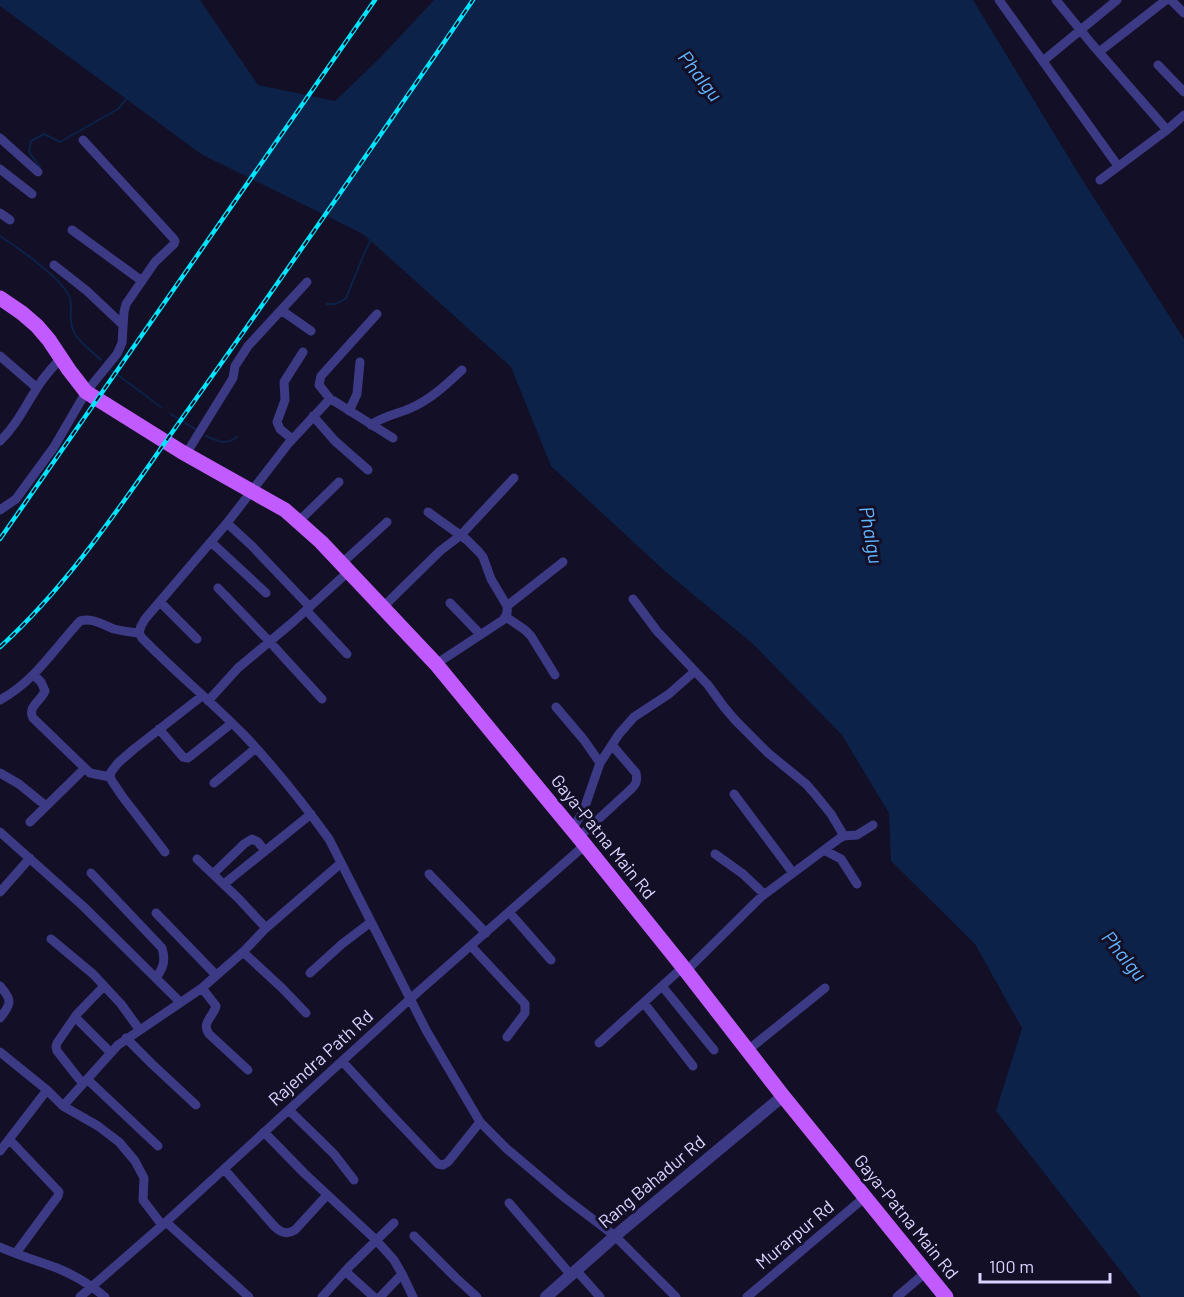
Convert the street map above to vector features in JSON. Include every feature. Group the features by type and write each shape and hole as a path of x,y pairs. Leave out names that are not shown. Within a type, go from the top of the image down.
{"main road":[{"path":"0,298 37,326 76,381 90,394"},
{"name":"Gaya-Patna Main Rd","path":"90,394 184,453 285,510 321,542 436,664 579,837 783,1096 946,1297"}],"street":[{"path":"999,0 1118,166"},
{"path":"1056,0 1167,130"},
{"path":"1043,61 1118,0"},
{"path":"1099,52 1166,0"},
{"path":"1171,0 1184,13"},
{"path":"1158,65 1184,92"},
{"path":"1100,180 1184,115"},
{"path":"0,138 38,172"},
{"path":"0,510 16,500 120,348 126,304 155,262 172,247 175,241 82,140"},
{"path":"0,169 32,194"},
{"path":"0,213 10,220"},
{"path":"72,230 142,281"},
{"path":"54,265 87,291 123,325"},
{"path":"184,453 233,378 235,366 244,352 307,282"},
{"path":"281,310 311,331"},
{"path":"377,314 321,376 319,385 331,400 393,438"},
{"path":"292,440 280,429 277,422 285,400 284,382 303,352"},
{"path":"0,356 37,388"},
{"path":"0,441 10,431 47,373 61,358"},
{"path":"349,411 357,394 360,362"},
{"path":"371,425 381,418 410,408 428,398 462,370"},
{"path":"331,400 292,440 211,542 145,619 139,633 168,665 256,748 329,839 410,999 480,1122 507,1149 565,1198 615,1236 676,1297"},
{"path":"313,416 335,441 368,470"},
{"path":"382,608 440,551 461,536 514,478"},
{"path":"299,521 339,482"},
{"path":"428,512 461,536 483,557 491,579 508,611 506,617 436,664"},
{"path":"110,777 118,763 159,729 205,698 308,608 387,522"},
{"path":"226,523 252,546 347,654"},
{"path":"211,542 266,593"},
{"path":"507,606 563,562"},
{"path":"218,588 322,699"},
{"path":"633,599 657,631 712,690 723,707 756,742 814,793 831,814 844,836"},
{"path":"160,602 197,639"},
{"path":"450,603 480,634"},
{"path":"506,617 531,636 555,675"},
{"path":"0,700 13,693 34,675 76,625 84,619 121,631 139,633"},
{"path":"579,837 583,812 600,763 612,745 634,717 669,694 695,671"},
{"path":"34,675 41,682 45,691 31,711 33,718 84,769 90,773 110,777 165,852"},
{"path":"556,707 600,763"},
{"path":"159,729 183,757 188,758 232,723"},
{"name":"Rajendra Path Rd","path":"80,1297 509,912 579,837 629,791 636,783 636,773 612,745"},
{"path":"214,783 256,748"},
{"path":"30,822 84,769"},
{"path":"0,773 19,784 46,806"},
{"path":"734,794 793,873"},
{"path":"224,884 311,814"},
{"path":"599,1043 684,969 764,894 844,836 857,835 873,825"},
{"path":"0,832 84,907 180,1002"},
{"path":"213,874 252,839 265,850"},
{"path":"824,850 841,858 857,884"},
{"path":"716,854 743,874 764,894"},
{"path":"0,892 30,858"},
{"path":"197,859 266,928"},
{"path":"63,1106 126,1038 202,987 341,862"},
{"path":"91,873 162,948 165,962 156,978"},
{"path":"429,874 486,933"},
{"path":"509,912 550,960"},
{"path":"156,913 216,975"},
{"path":"310,973 371,922"},
{"path":"51,939 93,974 121,1004 139,1029"},
{"path":"471,946 525,1004 525,1013 507,1037"},
{"path":"243,952 306,1013"},
{"path":"0,986 10,1000 0,1018"},
{"path":"104,986 75,1017 56,1047 85,1081 158,1146"},
{"path":"662,986 714,1050"},
{"path":"202,987 216,1006 206,1030 248,1070"},
{"path":"748,1050 825,988"},
{"path":"644,1003 693,1066"},
{"path":"75,1017 111,1053"},
{"path":"126,1038 196,1105"},
{"path":"0,1052 63,1106 113,1137 135,1161 144,1178 143,1200 164,1224 249,1297"},
{"path":"342,1061 438,1164 443,1165 448,1162 480,1122"},
{"path":"0,1151 46,1090"},
{"name":"Rang Bahadur Rd","path":"546,1297 615,1236 783,1096"},
{"path":"289,1110 334,1154 354,1180"},
{"path":"264,1132 376,1240 394,1260 413,1297"},
{"path":"9,1138 59,1192 16,1253"},
{"path":"224,1169 274,1226 284,1233 295,1230 327,1195"},
{"name":"Murarpur Rd","path":"747,1297 865,1197"},
{"path":"509,1203 574,1273 600,1297"},
{"path":"322,1297 394,1223"},
{"path":"414,1236 477,1297"},
{"path":"0,1247 58,1269 92,1287 105,1297"},
{"path":"345,1271 374,1297"},
{"path":"897,1297 926,1272"},
{"path":"380,1297 402,1274"}],"water":[{"name":"Phalgu","path":"0,0 200,0 258,85 335,101 379,59 434,0 973,0 1083,181 1184,339 1184,1297 1141,1297 996,1111 1022,1028 975,944 891,861 889,813 842,735 753,644 666,572 551,466 511,367 363,234 201,154 0,6"}],"waterway":[{"path":"40,167 29,152 31,141 44,134 60,142 118,109 128,97"},
{"path":"0,236 39,264 66,290 71,301 71,321 74,333 101,360"},
{"path":"327,304 336,304 346,298 371,239"},
{"path":"111,370 161,407"},
{"path":"171,414 195,429"},
{"path":"206,436 225,442 237,437"}],"railway":[{"path":"0,539 375,0"},
{"path":"0,647 51,594 98,537 293,261 473,0"}]}
